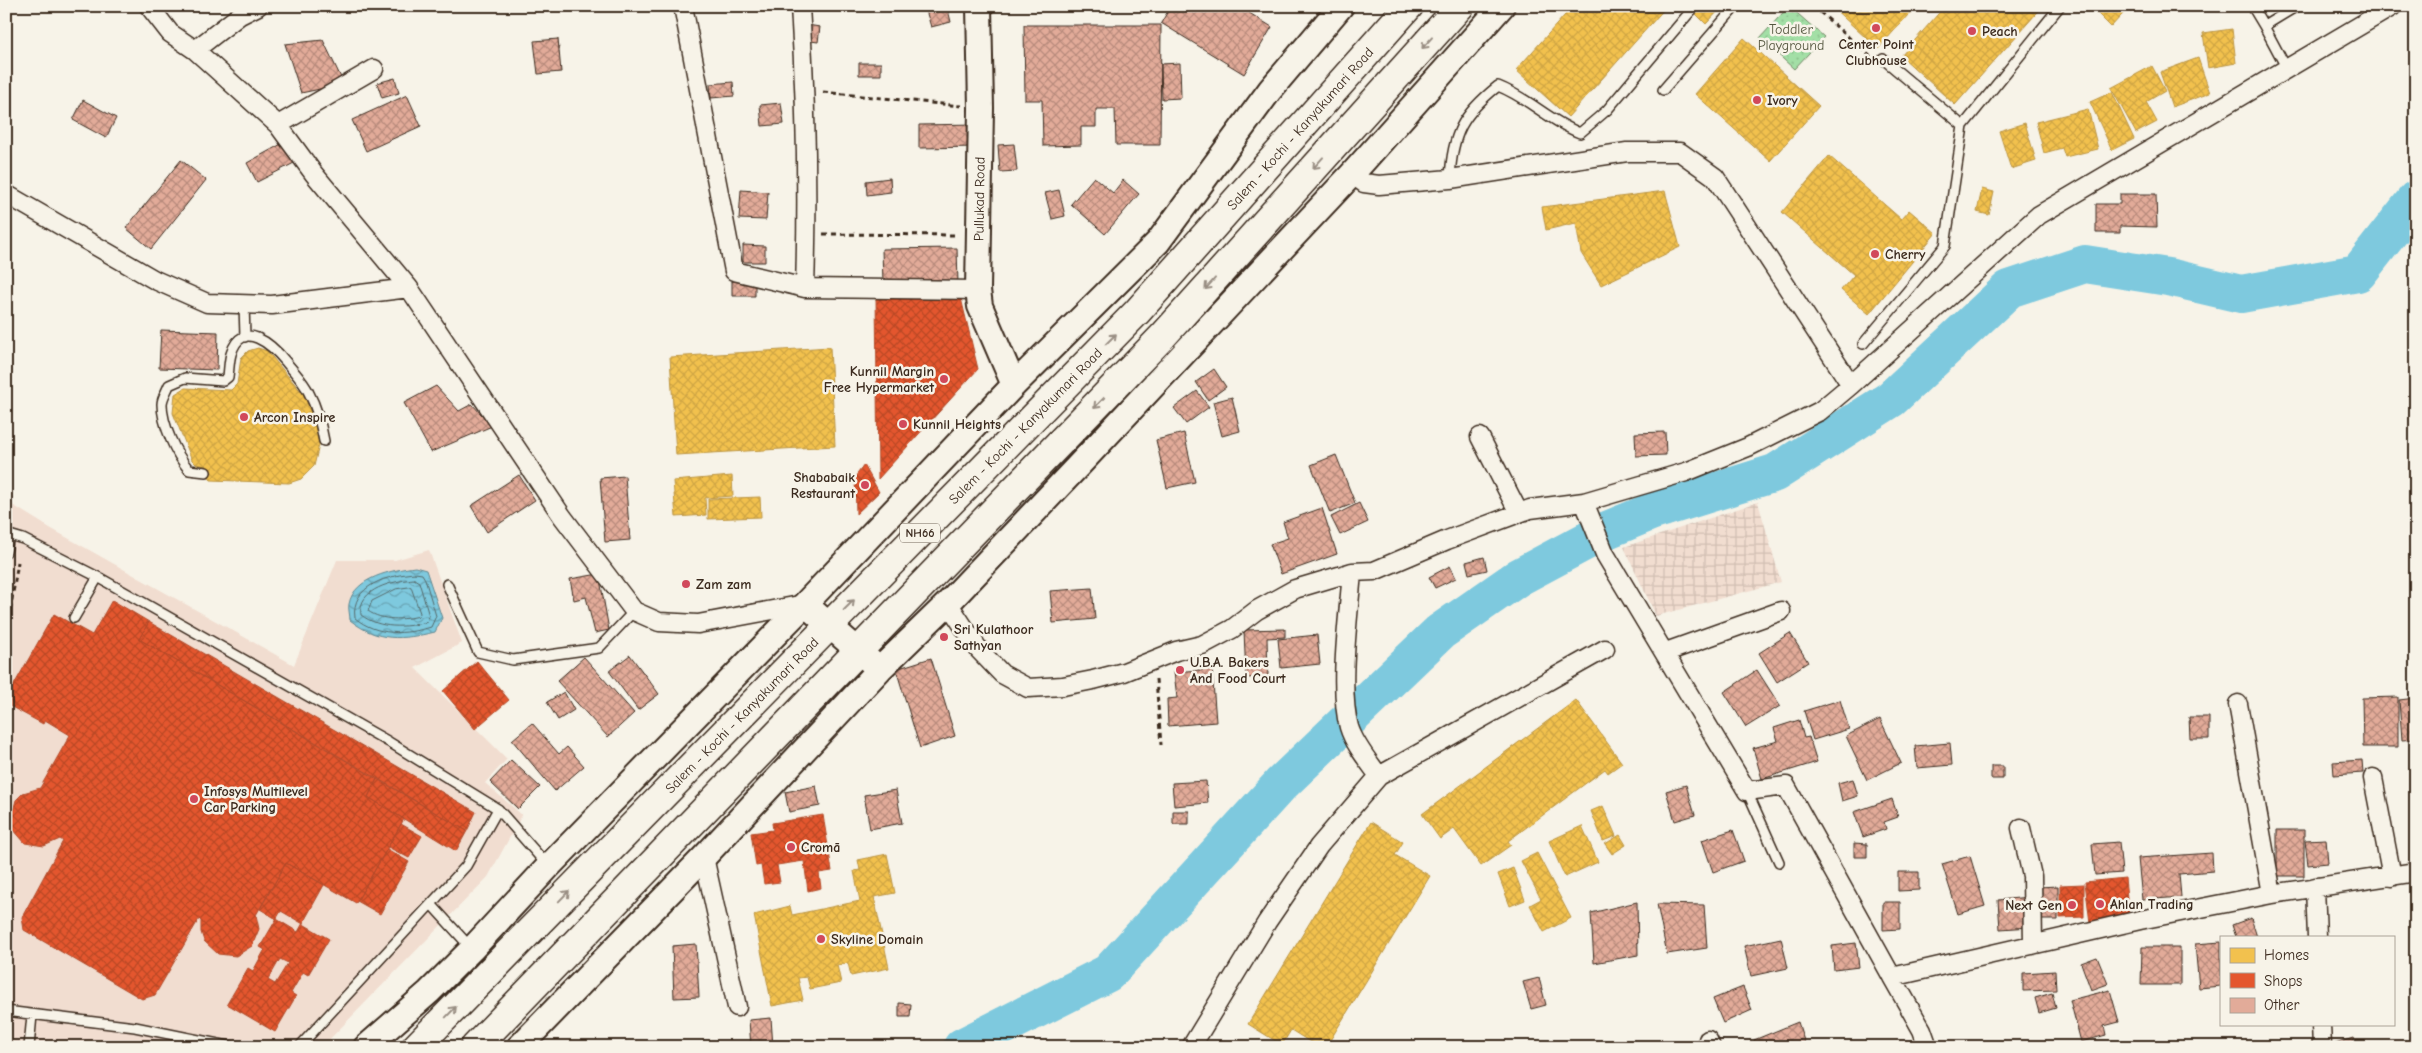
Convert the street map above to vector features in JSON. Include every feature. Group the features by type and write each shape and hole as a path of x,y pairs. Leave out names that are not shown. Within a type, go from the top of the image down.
{"highway":[{"name":"Salem - Kochi - Kanyakumari Road","path":"416,1047 1137,312 1409,6"},
{"name":"NH66","path":"475,1047 1163,336 1460,6"}],"street":[{"path":"149,6 170,33 196,50 278,124 314,174 409,288 562,516 634,611 660,622 698,624 805,604"},
{"path":"196,50 240,15 258,6"},
{"path":"683,6 734,272 805,288 978,290"},
{"path":"800,6 805,90 807,234 805,288"},
{"name":"Pullukad Road","path":"979,6 981,108 978,290 980,306 1014,385"},
{"path":"372,1041 429,992 472,949 548,866 805,604 1014,385 1158,242 1270,90 1340,6"},
{"path":"519,1047 704,857 880,669 948,603 1352,174 1502,6"},
{"path":"948,603 985,656 1002,674 1028,688 1063,686 1093,680 1155,661 1176,651 1202,644 1232,629 1257,610 1295,589 1352,572 1374,571 1447,540 1530,509 1587,509 1748,447 1820,411 1852,385 2039,215 2393,6"},
{"path":"278,124 374,70"},
{"path":"1352,174 1364,183 1378,185 1450,179 1628,152 1680,152 1715,177 1852,385"},
{"path":"6,194 155,280 207,302 272,305 409,288"},
{"path":"1480,437 1520,513"},
{"path":"1587,509 1605,554 1666,652 1747,791 1786,786 1922,1030 1928,1047"},
{"path":"1352,572 1346,695 1349,727 1363,753 1379,776"},
{"path":"805,604 880,669"},
{"path":"1666,652 1781,611"},
{"path":"1191,1047 1267,922 1318,846 1379,776 1605,649"},
{"path":"2238,704 2272,894"},
{"path":"2373,778 2392,876"},
{"path":"2021,828 2032,876 2033,945"},
{"path":"704,857 737,1007"},
{"path":"1892,977 2140,920 2272,894 2416,872"},
{"path":"2315,888 2317,936"},
{"path":"2321,1026 2322,1047"}],"lane":[{"path":"1450,179 1450,162 1462,120 1476,103 1498,86 1513,92 1562,126 1580,132 1606,110 1695,6"},
{"path":"1663,90 1736,6"},
{"path":"1863,344 1945,246 1963,126 2060,6"},
{"path":"2252,6 2287,69"},
{"path":"2264,26 2297,6"},
{"path":"1883,59 1963,126"},
{"path":"244,304 245,337"},
{"path":"206,472 189,470 180,459 165,419 162,402 169,385 185,378 223,381 228,377 231,353 237,343 245,337 258,336 273,346 297,376 309,392 321,423 324,441"},
{"path":"6,552 7,534 23,538 98,577 389,742 498,809 548,866"},
{"path":"74,618 98,577"},
{"path":"447,584 478,652 513,660 599,648 634,611"},
{"path":"1747,791 1779,862"},
{"path":"299,1047 466,866 498,809"},
{"path":"430,904 472,949"},
{"path":"6,1011 135,1027 233,1047"},
{"path":"29,1047 32,1015"}],"path":[{"path":"1813,6 1869,57 1883,59"},
{"path":"805,90 981,108"},
{"path":"807,234 978,235"},
{"path":"6,636 18,561"},
{"path":"1155,661 1161,745"}],"shaded area":[{"path":"6,501 50,528 294,665 337,560 395,560 429,550 462,643 415,668 507,759 485,783 522,815 488,877 322,1047 6,1047"},
{"path":"1758,502 1781,582 1656,616 1624,547"}],"green space":[{"name":"Toddler Playground","path":"1789,6 1824,37 1794,69 1760,38"}],"water":[{"path":"415,567 426,570 442,618 435,632 401,638 380,636 350,620 349,604 352,595 358,587 376,576"}],"building: Homes":[{"path":"1573,6 1667,6 1568,117 1516,70"},
{"path":"1699,6 1723,6 1706,24 1694,12"},
{"name":"Center Point Clubhouse","path":"1831,6 1916,6 1878,49"},
{"name":"Peach","path":"1945,6 2043,6 1955,105 1901,56"},
{"path":"2090,6 2130,6 2111,27"},
{"path":"2232,29 2236,63 2208,68 2203,33"},
{"name":"Ivory","path":"1744,38 1819,106 1770,161 1695,94"},
{"path":"2198,58 2210,93 2172,107 2160,72"},
{"path":"2152,66 2165,91 2146,102 2157,122 2136,133 2111,88"},
{"path":"2112,92 2134,139 2112,150 2090,102"},
{"path":"2088,109 2098,149 2065,157 2062,148 2044,153 2036,122"},
{"path":"2025,123 2036,161 2011,169 1999,131"},
{"name":"Cherry","path":"1829,156 1901,219 1909,210 1936,233 1869,314 1841,290 1854,275 1782,212"},
{"path":"1982,189 1994,192 1989,215 1977,212"},
{"path":"1665,191 1680,247 1601,285 1581,253 1576,223 1546,230 1542,207"},
{"path":"830,347 835,446 676,455 670,357"},
{"name":"Arcon Inspire","path":"258,348 267,351 304,395 314,420 319,445 314,466 301,479 289,483 211,480 207,475 206,466 196,464 192,460 173,413 175,394 185,388 231,390 237,384 241,358 248,351"},
{"path":"732,476 733,496 705,498 706,515 676,517 673,481"},
{"path":"760,497 761,517 708,519 708,499"},
{"path":"1576,700 1622,763 1608,773 1605,769 1508,841 1511,845 1481,866 1454,829 1440,839 1422,814"},
{"path":"1603,806 1616,836 1603,841 1591,811"},
{"path":"1371,822 1403,842 1395,855 1430,876 1326,1047 1318,1047 1291,1030 1282,1045 1248,1024"},
{"path":"1582,826 1598,862 1565,877 1549,841"},
{"path":"1620,835 1626,845 1612,854 1605,844"},
{"path":"1537,853 1571,918 1544,932 1530,905 1541,899 1521,861"},
{"name":"Skyline Domain","path":"887,854 895,893 874,897 889,968 851,976 848,963 837,965 841,983 810,989 807,977 798,978 803,1000 772,1006 754,915 790,906 792,915 860,901 854,871 860,870 858,860"},
{"path":"1513,868 1525,900 1510,906 1498,874"}],"building: Shops":[{"name":"Kunnil Heights","path":"960,294 978,369 878,479 876,296"},
{"name":"Shababaik Restaurant","path":"864,465 879,492 856,514 855,477"},
{"name":"Infosys Multilevel Car Parking","path":"112,600 149,622 139,639 377,779 368,797 404,819 356,903 286,863 256,915 259,929 252,946 236,956 218,954 204,941 201,932 201,921 199,919 155,995 142,999 24,930 22,917 63,841 60,839 44,846 25,843 13,829 11,819 16,800 23,793 40,788 70,735 45,720 43,724 6,704 6,699 54,614 92,635"},
{"path":"149,622 476,812 467,831 139,639"},
{"path":"477,661 509,700 475,729 443,691"},
{"path":"377,779 467,831 456,851 368,797"},
{"name":"Cromā","path":"823,815 832,871 819,873 821,888 808,891 804,861 777,865 780,882 764,884 761,865 756,866 751,833 773,830 772,823"},
{"path":"401,824 422,836 409,858 388,847"},
{"path":"387,849 409,862 380,914 357,901"},
{"path":"286,863 324,885 298,932 260,909"},
{"path":"2125,878 2129,918 2090,923 2085,882"},
{"path":"2084,884 2084,917 2060,918 2060,885"},
{"path":"281,911 329,939 308,975 303,972 291,993 296,996 275,1032 227,1004 248,968 253,971 265,950 260,947","holes":["280,959 288,963 275,984 268,980"]}],"building: Other":[{"path":"947,6 951,22 931,27 925,7"},
{"path":"1171,6 1238,6 1272,27 1244,74 1161,23"},
{"path":"807,25 820,27 818,42 804,40"},
{"path":"1024,25 1161,25 1160,145 1116,145 1115,109 1096,109 1096,127 1081,127 1081,145 1043,146 1042,100 1025,100"},
{"path":"558,39 561,72 538,74 534,41"},
{"path":"323,40 344,84 301,93 285,44"},
{"path":"859,63 881,63 881,75 859,75"},
{"path":"1180,63 1181,98 1162,99 1161,64"},
{"path":"395,78 399,93 382,98 377,83"},
{"path":"733,82 734,96 711,98 710,84"},
{"path":"407,95 421,126 366,151 352,120"},
{"path":"83,100 116,118 106,138 73,120"},
{"path":"781,103 784,124 762,126 760,105"},
{"path":"6,108 12,110 6,124"},
{"path":"977,124 977,147 919,148 919,125"},
{"path":"285,142 296,162 257,182 247,163"},
{"path":"1014,144 1017,171 1000,172 998,145"},
{"path":"181,160 206,180 151,249 126,228"},
{"path":"1094,177 1113,193 1123,180 1139,194 1105,234 1071,204"},
{"path":"890,178 891,192 867,195 866,181"},
{"path":"741,190 768,192 766,220 739,219"},
{"path":"1059,190 1065,216 1052,219 1045,193"},
{"path":"2120,194 2156,194 2157,227 2120,226 2120,233 2096,233 2096,204 2120,204"},
{"path":"743,245 765,246 765,262 743,262"},
{"path":"957,248 958,284 883,284 882,249"},
{"path":"732,281 755,281 755,296 732,296"},
{"path":"161,330 218,332 217,370 159,368"},
{"path":"1214,369 1226,387 1208,400 1196,382"},
{"path":"436,386 459,411 472,404 492,426 431,452 404,403"},
{"path":"1197,391 1209,407 1186,424 1174,408"},
{"path":"1232,397 1240,431 1222,436 1213,402"},
{"path":"1665,432 1666,455 1636,456 1635,433"},
{"path":"1184,433 1195,482 1167,488 1156,440"},
{"path":"1336,455 1355,503 1330,513 1311,465"},
{"path":"519,475 535,500 487,532 471,506"},
{"path":"625,476 630,540 605,542 600,478"},
{"path":"1359,503 1368,522 1340,535 1331,517"},
{"path":"1322,508 1337,554 1281,574 1270,544 1288,538 1283,522"},
{"path":"1484,557 1487,570 1469,574 1466,562"},
{"path":"1450,566 1456,578 1435,588 1429,577"},
{"path":"599,574 609,630 595,633 586,597 574,600 570,579"},
{"path":"1092,588 1095,619 1053,623 1050,591"},
{"path":"1285,629 1285,637 1267,638 1268,677 1246,678 1244,630"},
{"path":"1790,633 1808,662 1777,682 1759,653"},
{"path":"1317,635 1320,664 1281,668 1278,639"},
{"path":"630,655 659,694 638,710 609,671"},
{"path":"584,657 634,713 608,737 557,681"},
{"path":"931,658 955,736 920,748 896,669"},
{"path":"1212,669 1216,722 1168,726 1167,699 1177,698 1174,672"},
{"path":"1757,670 1780,706 1746,727 1724,692"},
{"path":"564,692 574,710 558,720 547,702"},
{"path":"2398,697 2398,747 2363,747 2362,698"},
{"path":"2416,698 2416,739 2402,740 2399,700"},
{"path":"1840,700 1849,729 1813,740 1804,711"},
{"path":"2189,717 2209,717 2209,739 2190,739"},
{"path":"1880,719 1901,763 1867,780 1846,736"},
{"path":"1799,720 1804,738 1809,737 1817,762 1762,779 1753,748 1778,741 1774,728"},
{"path":"532,723 559,754 567,747 584,766 555,791 512,740"},
{"path":"1950,743 1952,765 1917,768 1915,746"},
{"path":"511,760 540,787 518,809 490,782"},
{"path":"2362,760 2363,773 2334,775 2333,762"},
{"path":"1991,766 2003,766 2003,779 1991,779"},
{"path":"1853,779 1858,796 1842,801 1838,783"},
{"path":"1206,781 1208,803 1174,806 1172,783"},
{"path":"1686,785 1695,815 1675,821 1666,791"},
{"path":"816,786 820,806 789,812 785,792"},
{"path":"896,790 902,823 870,829 864,795"},
{"path":"1892,799 1898,817 1884,822 1886,829 1863,837 1854,812"},
{"path":"1173,811 1189,811 1189,824 1173,824"},
{"path":"1733,830 1744,861 1713,872 1702,840"},
{"path":"2277,830 2304,830 2304,876 2277,876"},
{"path":"2326,839 2328,863 2308,865 2305,840"},
{"path":"2119,842 2122,873 2095,875 2092,844"},
{"path":"1854,843 1867,844 1867,857 1854,857"},
{"path":"2212,853 2213,871 2179,874 2181,897 2142,900 2138,858"},
{"path":"1970,856 1985,906 1958,914 1942,864"},
{"path":"1898,872 1919,872 1919,890 1898,891"},
{"path":"2058,886 2058,920 2039,920 2038,887"},
{"path":"2029,897 2031,927 2000,929 1998,900"},
{"path":"1637,902 1638,955 1594,963 1591,913"},
{"path":"1883,902 1900,902 1900,929 1883,930"},
{"path":"1657,904 1704,905 1707,948 1667,954"},
{"path":"2251,918 2257,936 2236,936 2232,925"},
{"path":"1781,938 1788,968 1751,976 1744,946"},
{"path":"2220,942 2220,986 2199,988 2195,944"},
{"path":"1856,943 1859,967 1834,970 1832,946"},
{"path":"696,944 699,997 674,998 672,946"},
{"path":"2142,947 2180,947 2180,985 2141,985"},
{"path":"2097,957 2108,984 2091,990 2081,963"},
{"path":"2055,971 2056,990 2023,991 2023,973"},
{"path":"1539,978 1546,1005 1531,1009 1523,982"},
{"path":"1743,987 1752,1010 1723,1023 1713,999"},
{"path":"2110,990 2119,1022 2104,1026 2106,1035 2081,1042 2070,1000"},
{"path":"2052,993 2056,1008 2039,1013 2035,998"},
{"path":"899,1003 911,1004 910,1017 899,1017"},
{"path":"771,1018 773,1047 751,1047 749,1020"},
{"path":"1798,1022 1806,1047 1757,1047 1754,1040"},
{"path":"2353,1038 2356,1047 2326,1047"},
{"path":"1989,1041 1992,1047 1977,1047"}],"waterway":[{"path":"962,1047 1108,973 1281,784 1440,632 1519,577 1607,530 1653,511 1775,473 1891,399 2009,289 2085,264 2168,277 2241,294 2358,273 2416,199"}],"place":[{"name":"Center Point Clubhouse","path":"1876,28"},
{"name":"Peach","path":"1972,31"},
{"name":"Ivory","path":"1757,100"},
{"name":"Cherry","path":"1875,254"},
{"name":"Kunnil Margin Free Hypermarket","path":"944,379"},
{"name":"Arcon Inspire","path":"244,417"},
{"name":"Kunnil Heights","path":"903,424"},
{"name":"Shababaik Restaurant","path":"865,485"},
{"name":"Zam zam","path":"686,584"},
{"name":"Sri Kulathoor Sathyan","path":"944,637"},
{"name":"U.B.A. Bakers And Food Court","path":"1180,670"},
{"name":"Infosys Multilevel Car Parking","path":"194,799"},
{"name":"Cromā","path":"791,847"},
{"name":"Ahlan Trading","path":"2100,904"},
{"name":"Next Gen","path":"2072,905"},
{"name":"Skyline Domain","path":"821,939"}]}
